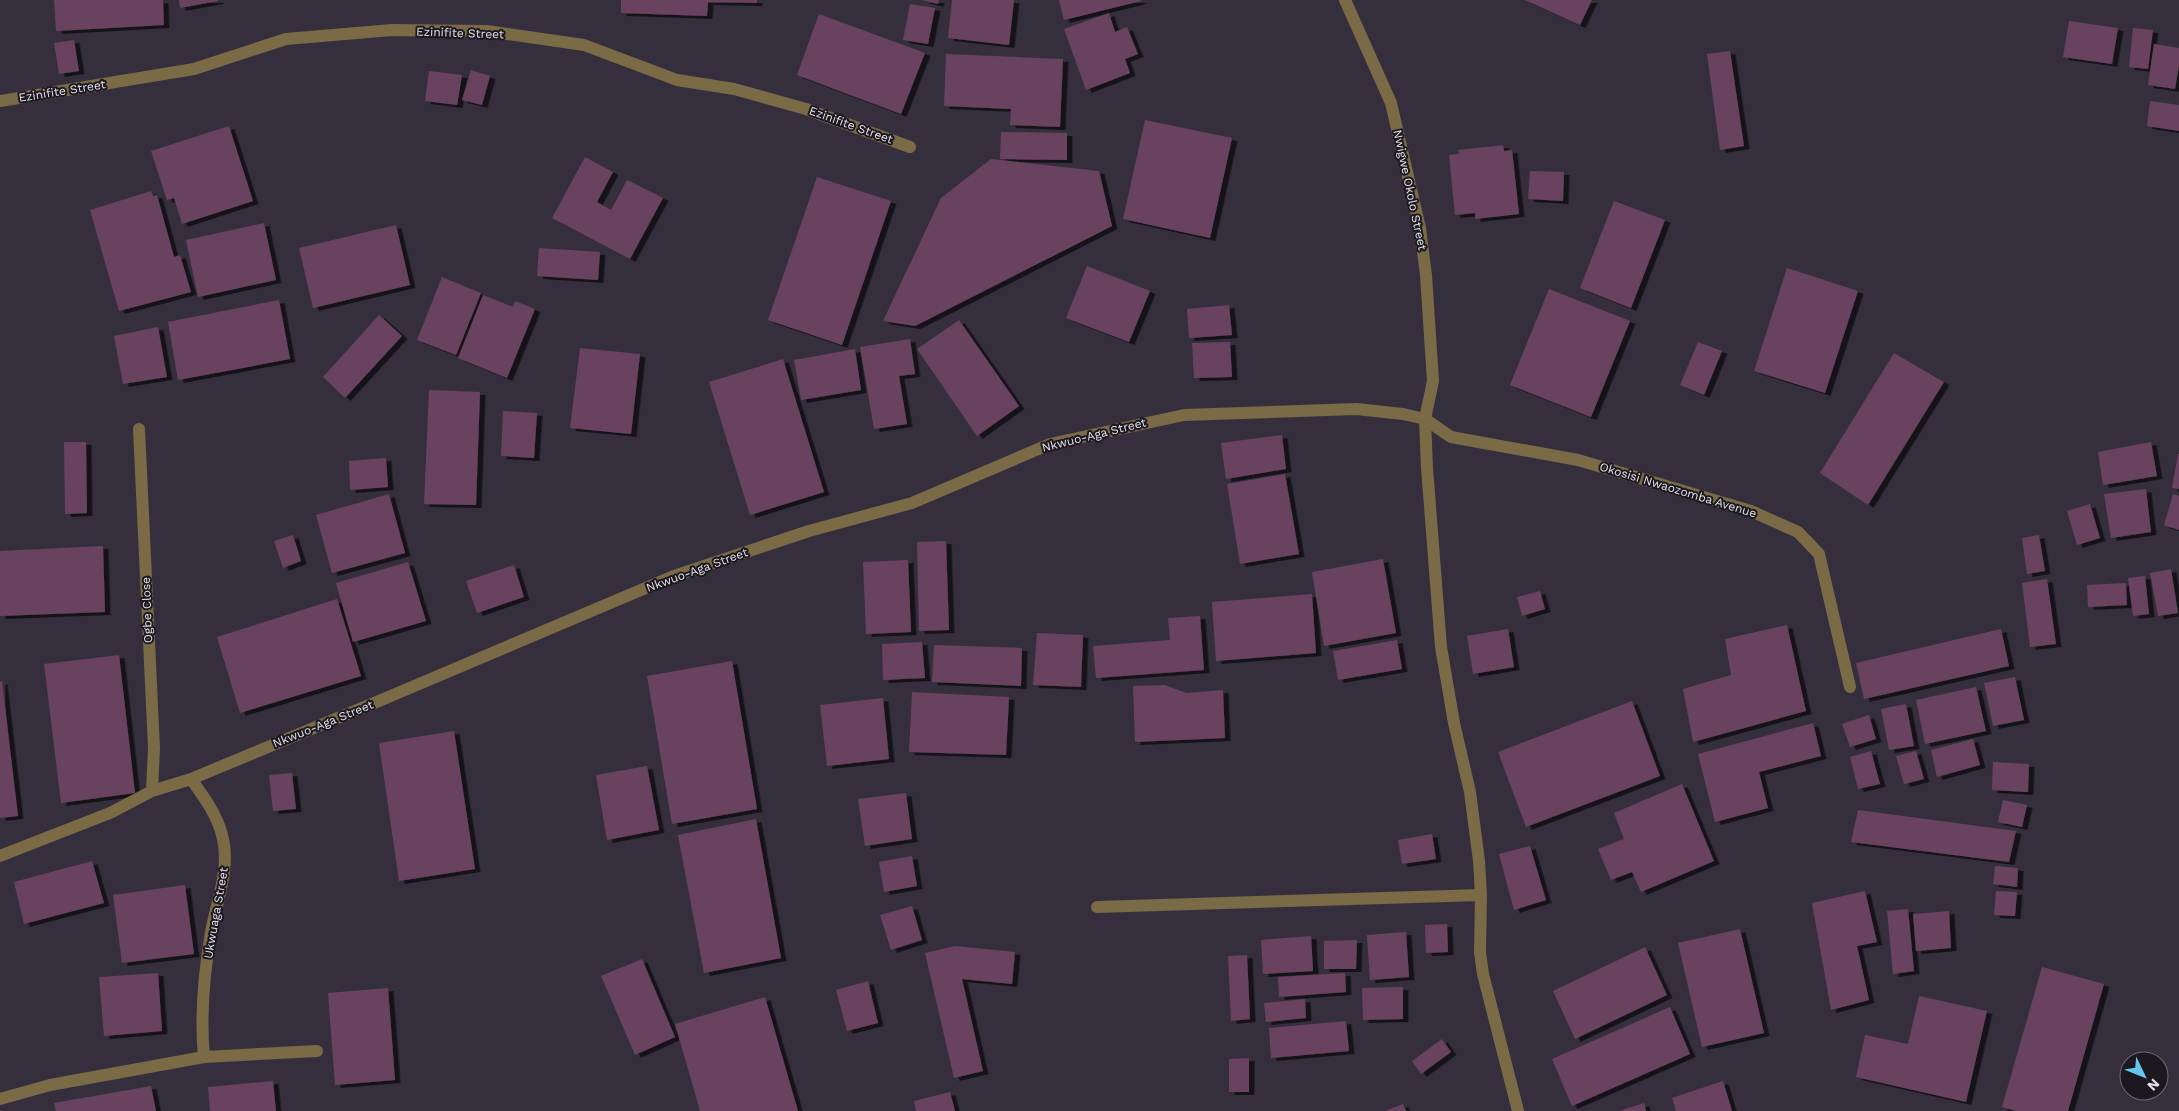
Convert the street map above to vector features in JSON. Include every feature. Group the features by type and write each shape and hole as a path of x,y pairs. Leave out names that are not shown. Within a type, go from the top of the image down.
{"street":[{"name":"Nwigwe Okolo Street","path":"1346,0 1391,103 1420,228 1427,285 1433,382 1425,419 1441,647 1454,723 1470,792 1481,895 1480,952 1482,974 1518,1111"},
{"name":"Ezinifite Street","path":"0,100 194,69 286,40 392,30 487,31 584,46 677,80 734,89 806,109 910,147"},
{"name":"Nkwuo-Aga Street","path":"0,856 110,813 152,791 191,779 674,576 810,531 912,503 1050,444 1184,415 1356,410 1403,414 1425,419"},
{"name":"Okosisi Nwaozomba Avenue","path":"1425,419 1451,437 1578,460 1751,511 1798,532 1819,554 1850,687"},
{"name":"Ogbe Close","path":"139,429 151,722 154,748 152,791"},
{"name":"Ukwuaga Street","path":"191,779 210,807 222,835 225,864 205,973 201,1029 204,1057"},
{"path":"1098,907 1481,895"},
{"path":"0,1099 50,1085 204,1057 317,1051"}],"building":[{"path":"54,0 163,0 164,25 56,31"},
{"path":"179,0 218,0 218,1 180,8"},
{"path":"621,0 757,0 757,3 708,2 707,16 621,13"},
{"path":"922,0 939,0 938,4"},
{"path":"952,0 1014,0 1009,45 948,38"},
{"path":"1059,0 1141,0 1141,1 1064,20"},
{"path":"1525,0 1592,0 1580,25"},
{"path":"910,4 935,8 928,44 903,40"},
{"path":"1109,13 1115,32 1127,27 1138,54 1125,59 1130,73 1086,90 1064,29"},
{"path":"819,14 925,53 901,114 797,75"},
{"path":"2069,21 2118,28 2112,64 2063,57"},
{"path":"2133,28 2153,30 2148,69 2129,67"},
{"path":"74,40 79,71 59,74 54,43"},
{"path":"2154,44 2179,48 2179,65 2175,89 2148,85"},
{"path":"1730,51 1744,146 1720,150 1707,54"},
{"path":"946,54 1063,59 1060,127 1010,125 1011,109 944,106"},
{"path":"471,70 490,76 482,105 462,100"},
{"path":"429,71 462,75 457,105 425,101"},
{"path":"2150,101 2179,105 2179,131 2147,126"},
{"path":"1145,120 1232,138 1210,238 1123,219"},
{"path":"229,126 253,201 182,224 174,198 167,200 151,151"},
{"path":"1001,132 1067,133 1067,160 1000,159"},
{"path":"1503,145 1504,151 1512,150 1519,214 1475,219 1475,213 1455,215 1449,155 1459,154 1458,150"},
{"path":"585,157 613,172 597,202 611,210 627,180 663,198 630,259 552,218"},
{"path":"991,159 1099,171 1112,226 915,326 883,321 941,198"},
{"path":"1530,171 1564,172 1563,201 1528,199"},
{"path":"817,177 891,201 842,345 768,320"},
{"path":"151,191 153,196 157,195 174,257 180,255 191,292 119,311 90,210"},
{"path":"1614,201 1665,220 1631,308 1580,288"},
{"path":"264,223 276,280 198,297 186,240"},
{"path":"396,225 410,285 313,308 299,248"},
{"path":"539,248 600,252 598,280 537,276"},
{"path":"1087,266 1150,291 1129,342 1066,318"},
{"path":"1787,268 1858,291 1825,393 1754,371"},
{"path":"442,277 481,293 456,355 417,340"},
{"path":"1549,289 1630,321 1591,417 1510,385"},
{"path":"483,295 513,307 515,301 535,309 507,378 458,358"},
{"path":"279,300 290,359 178,380 168,322"},
{"path":"1229,305 1232,335 1189,338 1187,309"},
{"path":"379,315 402,336 345,398 323,377"},
{"path":"959,320 1019,406 977,436 917,349"},
{"path":"158,327 167,377 123,384 114,336"},
{"path":"910,339 915,374 899,376 907,424 874,429 860,347"},
{"path":"1230,342 1232,377 1194,378 1192,343"},
{"path":"1698,342 1722,351 1704,395 1680,385"},
{"path":"580,348 640,354 631,434 570,428"},
{"path":"855,349 861,390 801,400 794,360"},
{"path":"1894,353 1944,382 1868,505 1820,473"},
{"path":"783,359 824,492 750,515 709,382"},
{"path":"429,390 480,392 476,505 424,504"},
{"path":"503,411 537,413 534,458 501,456"},
{"path":"1282,435 1286,469 1226,479 1221,443"},
{"path":"64,442 86,442 87,513 65,514"},
{"path":"2151,442 2157,476 2103,485 2098,452"},
{"path":"2179,454 2179,489 2172,488"},
{"path":"386,458 388,487 350,490 349,461"},
{"path":"1285,474 1299,554 1240,564 1227,484"},
{"path":"2146,489 2151,532 2111,538 2104,494"},
{"path":"389,494 405,553 332,573 316,515"},
{"path":"2173,494 2179,496 2179,530 2164,525"},
{"path":"2090,504 2100,538 2077,545 2067,511"},
{"path":"293,535 301,561 283,568 274,541"},
{"path":"2039,535 2045,571 2027,574 2022,538"},
{"path":"946,541 949,630 919,631 917,542"},
{"path":"103,546 105,612 0,616 0,551"},
{"path":"1383,559 1396,633 1324,646 1312,572"},
{"path":"908,560 911,632 866,634 863,562"},
{"path":"408,562 426,621 353,642 336,583"},
{"path":"514,565 524,597 477,613 466,581"},
{"path":"2171,569 2178,613 2158,616 2150,573"},
{"path":"2145,576 2149,614 2133,616 2128,578"},
{"path":"2047,579 2056,644 2030,647 2022,583"},
{"path":"2126,583 2127,605 2088,607 2087,585"},
{"path":"1540,591 1545,609 1522,616 1517,597"},
{"path":"1312,594 1316,653 1216,661 1212,602"},
{"path":"337,599 361,676 240,713 217,637"},
{"path":"1200,616 1204,670 1096,678 1093,646 1170,640 1168,618"},
{"path":"1787,625 1806,711 1693,742 1683,689 1731,675 1725,639"},
{"path":"1508,629 1514,667 1473,674 1467,636"},
{"path":"2001,629 2009,666 1864,699 1856,663"},
{"path":"1037,633 1083,635 1081,687 1033,685"},
{"path":"1397,640 1402,669 1338,680 1333,651"},
{"path":"922,642 925,678 883,680 882,644"},
{"path":"934,645 1022,648 1021,686 932,682"},
{"path":"119,655 135,793 61,803 44,664"},
{"path":"732,661 757,809 672,824 647,676"},
{"path":"2015,677 2024,720 1993,726 1984,683"},
{"path":"2,681 18,816 0,818 0,682"},
{"path":"1165,685 1186,693 1223,690 1225,738 1135,742 1133,686"},
{"path":"1976,687 1986,731 1925,744 1916,700"},
{"path":"912,692 1009,697 1006,755 909,752"},
{"path":"883,698 889,759 827,766 820,705"},
{"path":"1632,701 1660,776 1526,827 1498,752"},
{"path":"1906,704 1914,746 1889,750 1881,709"},
{"path":"1869,715 1876,739 1850,747 1842,724"},
{"path":"1813,723 1821,756 1759,772 1768,808 1715,822 1698,754"},
{"path":"454,731 475,869 399,881 379,743"},
{"path":"1973,739 1980,765 1937,777 1931,750"},
{"path":"1871,751 1880,784 1858,789 1850,757"},
{"path":"1916,751 1924,779 1904,784 1896,756"},
{"path":"1993,762 2029,764 2028,792 1992,790"},
{"path":"647,766 659,830 607,840 596,775"},
{"path":"292,773 296,809 273,811 269,775"},
{"path":"1682,784 1714,861 1641,892 1632,872 1611,880 1598,849 1624,839 1614,813"},
{"path":"906,793 912,839 865,846 858,799"},
{"path":"2003,800 2027,805 2022,827 1998,822"},
{"path":"1858,810 2016,831 2009,862 1851,842"},
{"path":"756,819 781,958 704,973 678,835"},
{"path":"1432,834 1436,859 1402,864 1398,840"},
{"path":"1530,846 1546,900 1514,910 1499,854"},
{"path":"912,856 917,886 884,892 879,862"},
{"path":"92,861 104,903 24,924 14,882"},
{"path":"1995,866 2018,868 2017,887 1993,884"},
{"path":"185,885 194,954 122,963 113,895"},
{"path":"1865,891 1877,942 1857,946 1869,1000 1831,1010 1812,903"},
{"path":"1996,891 2017,892 2015,916 1994,915"},
{"path":"912,906 922,940 891,950 880,915"},
{"path":"1908,909 1914,971 1893,974 1887,911"},
{"path":"1949,911 1951,948 1916,951 1913,914"},
{"path":"1447,924 1448,952 1426,953 1425,925"},
{"path":"1740,929 1764,1033 1702,1047 1678,943"},
{"path":"1406,932 1409,977 1370,980 1367,935"},
{"path":"1311,936 1313,971 1263,974 1261,940"},
{"path":"1357,940 1356,969 1324,969 1324,941"},
{"path":"955,946 1015,952 1012,984 962,979 983,1071 954,1078 925,953"},
{"path":"1645,947 1667,995 1575,1039 1553,991"},
{"path":"1247,955 1250,1019 1231,1021 1228,956"},
{"path":"642,959 675,1037 635,1055 601,976"},
{"path":"2042,967 2104,984 2068,1111 2016,1111 2002,1107"},
{"path":"158,973 162,1031 104,1036 99,977"},
{"path":"1345,973 1346,992 1279,997 1278,977"},
{"path":"868,981 878,1023 847,1031 836,990"},
{"path":"1403,987 1403,1019 1363,1020 1362,988"},
{"path":"388,988 395,1080 335,1085 328,993"},
{"path":"1919,996 1987,1011 1966,1102 1856,1077 1865,1035 1908,1044"},
{"path":"765,997 798,1111 700,1111 675,1024"},
{"path":"1305,999 1306,1018 1266,1022 1264,1003"},
{"path":"1670,1007 1690,1054 1572,1106 1552,1059"},
{"path":"1346,1021 1349,1051 1271,1058 1269,1028"},
{"path":"1442,1039 1451,1052 1421,1074 1412,1061"},
{"path":"1249,1058 1249,1092 1229,1092 1229,1059"},
{"path":"273,1081 276,1111 210,1111 208,1087"},
{"path":"1723,1081 1732,1111 1676,1111 1672,1098"},
{"path":"151,1086 156,1111 56,1111 54,1103"},
{"path":"950,1092 955,1111 916,1111 914,1101"},
{"path":"1644,1103 1646,1111 1619,1111"},
{"path":"1403,1104 1406,1111 1385,1111"}]}
